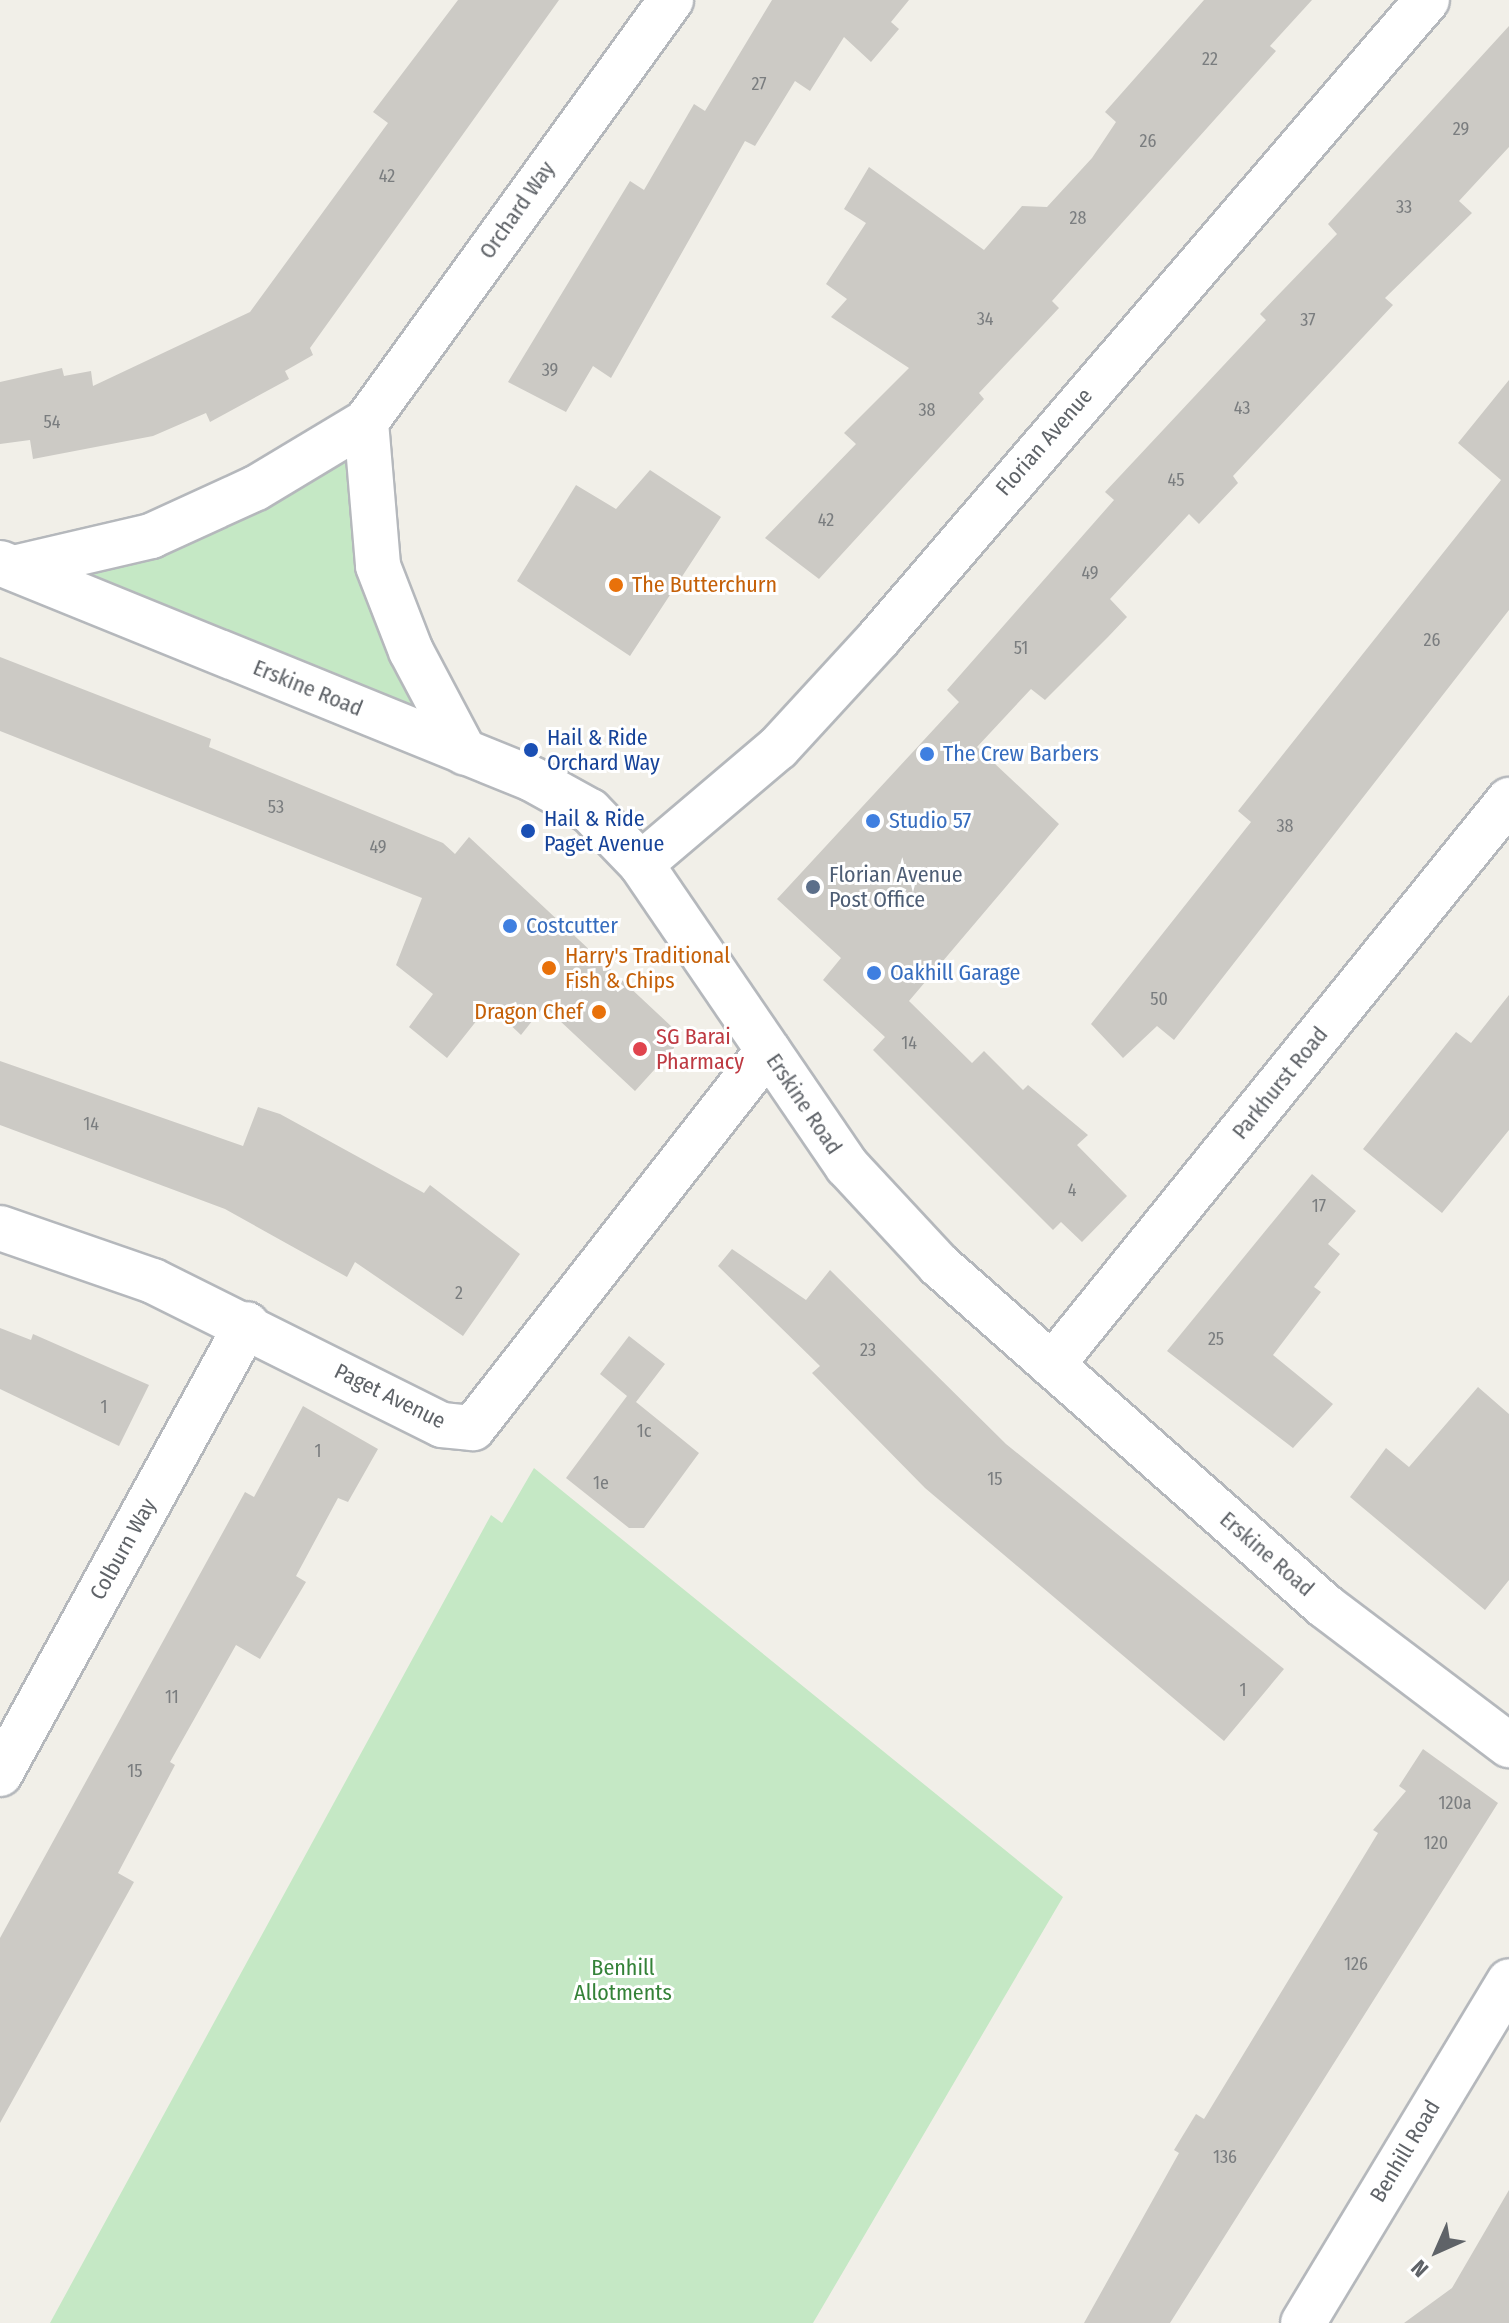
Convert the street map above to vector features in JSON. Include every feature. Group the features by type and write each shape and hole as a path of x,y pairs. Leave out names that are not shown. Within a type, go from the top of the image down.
{"street":[{"name":"Orchard Way","path":"7,565 151,536 256,488 366,422 671,0"},
{"name":"Florian Avenue","path":"641,864 778,748 879,638 1427,0"},
{"path":"366,422 378,566 411,651 465,753"},
{"name":"Erskine Road","path":"7,565 465,753 590,811 641,864 847,1166 939,1265 1325,1606 1509,1745"},
{"name":"Parkhurst Road","path":"1052,1365 1509,800"},
{"name":"Paget Avenue","path":"0,1228 153,1281 247,1324 442,1425 473,1428 768,1051"},
{"name":"Colburn Way","path":"0,1774 247,1324"},
{"name":"Benhill Road","path":"1303,2323 1509,1981"}],"green space":[{"path":"357,439 443,734 43,569"},
{"name":"Benhill Allotments","path":"534,1468 1063,1897 813,2323 50,2323 491,1515 502,1523"}],"building":[{"path":"458,0 559,0 310,348 313,355 285,371 289,379 210,422 206,413 153,436 33,459 30,440 0,444 0,382 62,368 64,376 91,371 93,386 250,312 388,123 373,112"},
{"path":"772,0 909,0 891,22 899,29 871,62 844,37 810,91 795,81 755,146 745,141 611,378 593,366 566,412 508,382 630,181 644,190 694,104 705,111"},
{"path":"1204,0 1312,0 1270,46 1276,51 1052,301 1059,308 979,393 984,399 819,579 765,538 856,444 844,433 909,368 831,317 847,299 826,284 866,223 844,209 869,167 984,250 1022,206 1047,207 1092,158 1116,122 1105,112"},
{"path":"1509,26 1509,147 1459,201 1472,213 1385,298 1393,305 1233,476 1238,483 1199,524 1189,514 1110,599 1127,617 1045,700 1031,689 977,747 1059,824 909,1001 972,1063 984,1051 1023,1090 1028,1085 1088,1135 1077,1145 1127,1196 1082,1242 1061,1222 1053,1230 873,1050 885,1037 823,980 841,958 777,899 959,702 947,690 1114,500 1105,492 1266,320 1260,314 1337,234 1328,224"},
{"path":"1509,380 1509,610 1174,1040 1157,1026 1123,1058 1091,1024 1251,822 1238,811 1501,480 1458,443"},
{"path":"650,470 721,517 630,656 517,581 576,485 616,509"},
{"path":"0,657 211,739 209,747 443,843 455,854 469,837 672,1027 674,1048 635,1091 544,1006 521,1035 489,1005 447,1058 409,1027 433,994 396,965 422,898 0,731"},
{"path":"1509,995 1509,1130 1442,1213 1363,1149 1456,1032 1471,1043"},
{"path":"0,1061 243,1146 258,1107 280,1114 424,1193 430,1185 520,1254 463,1336 355,1262 347,1277 225,1209 0,1125"},
{"path":"1312,1174 1356,1211 1328,1244 1340,1254 1314,1287 1321,1292 1273,1355 1333,1404 1293,1448 1167,1351"},
{"path":"732,1249 806,1300 830,1270 1006,1444 1284,1669 1224,1741 925,1488 812,1373 820,1366 718,1266"},
{"path":"0,1328 31,1340 33,1334 149,1385 119,1446 0,1389"},
{"path":"629,1336 665,1364 636,1402 699,1453 644,1528 629,1528 566,1478 627,1396 600,1374"},
{"path":"1478,1387 1509,1414 1509,1580 1485,1610 1350,1497 1386,1448 1409,1467"},
{"path":"303,1406 378,1449 348,1502 338,1498 296,1576 306,1582 260,1659 236,1645 170,1762 175,1765 118,1873 134,1882 0,2123 0,1938 245,1492 254,1497"},
{"path":"1423,1749 1498,1803 1170,2323 1084,2323 1179,2153 1174,2150 1196,2114 1204,2119 1378,1833 1373,1830 1406,1791 1399,1786"},
{"path":"1509,2190 1509,2323 1404,2323 1452,2288"}],"place":[{"name":"The Butterchurn","path":"616,585"},
{"name":"Hail & Ride Orchard Way","path":"531,750"},
{"name":"The Crew Barbers","path":"927,754"},
{"name":"Studio 57","path":"873,821"},
{"name":"Hail & Ride Paget Avenue","path":"528,831"},
{"name":"Florian Avenue Post Office","path":"813,887"},
{"name":"Costcutter","path":"510,926"},
{"name":"Harry's Traditional Fish & Chips","path":"549,968"},
{"name":"Oakhill Garage","path":"874,973"},
{"name":"Dragon Chef","path":"599,1012"},
{"name":"SG Barai Pharmacy","path":"640,1049"}]}
